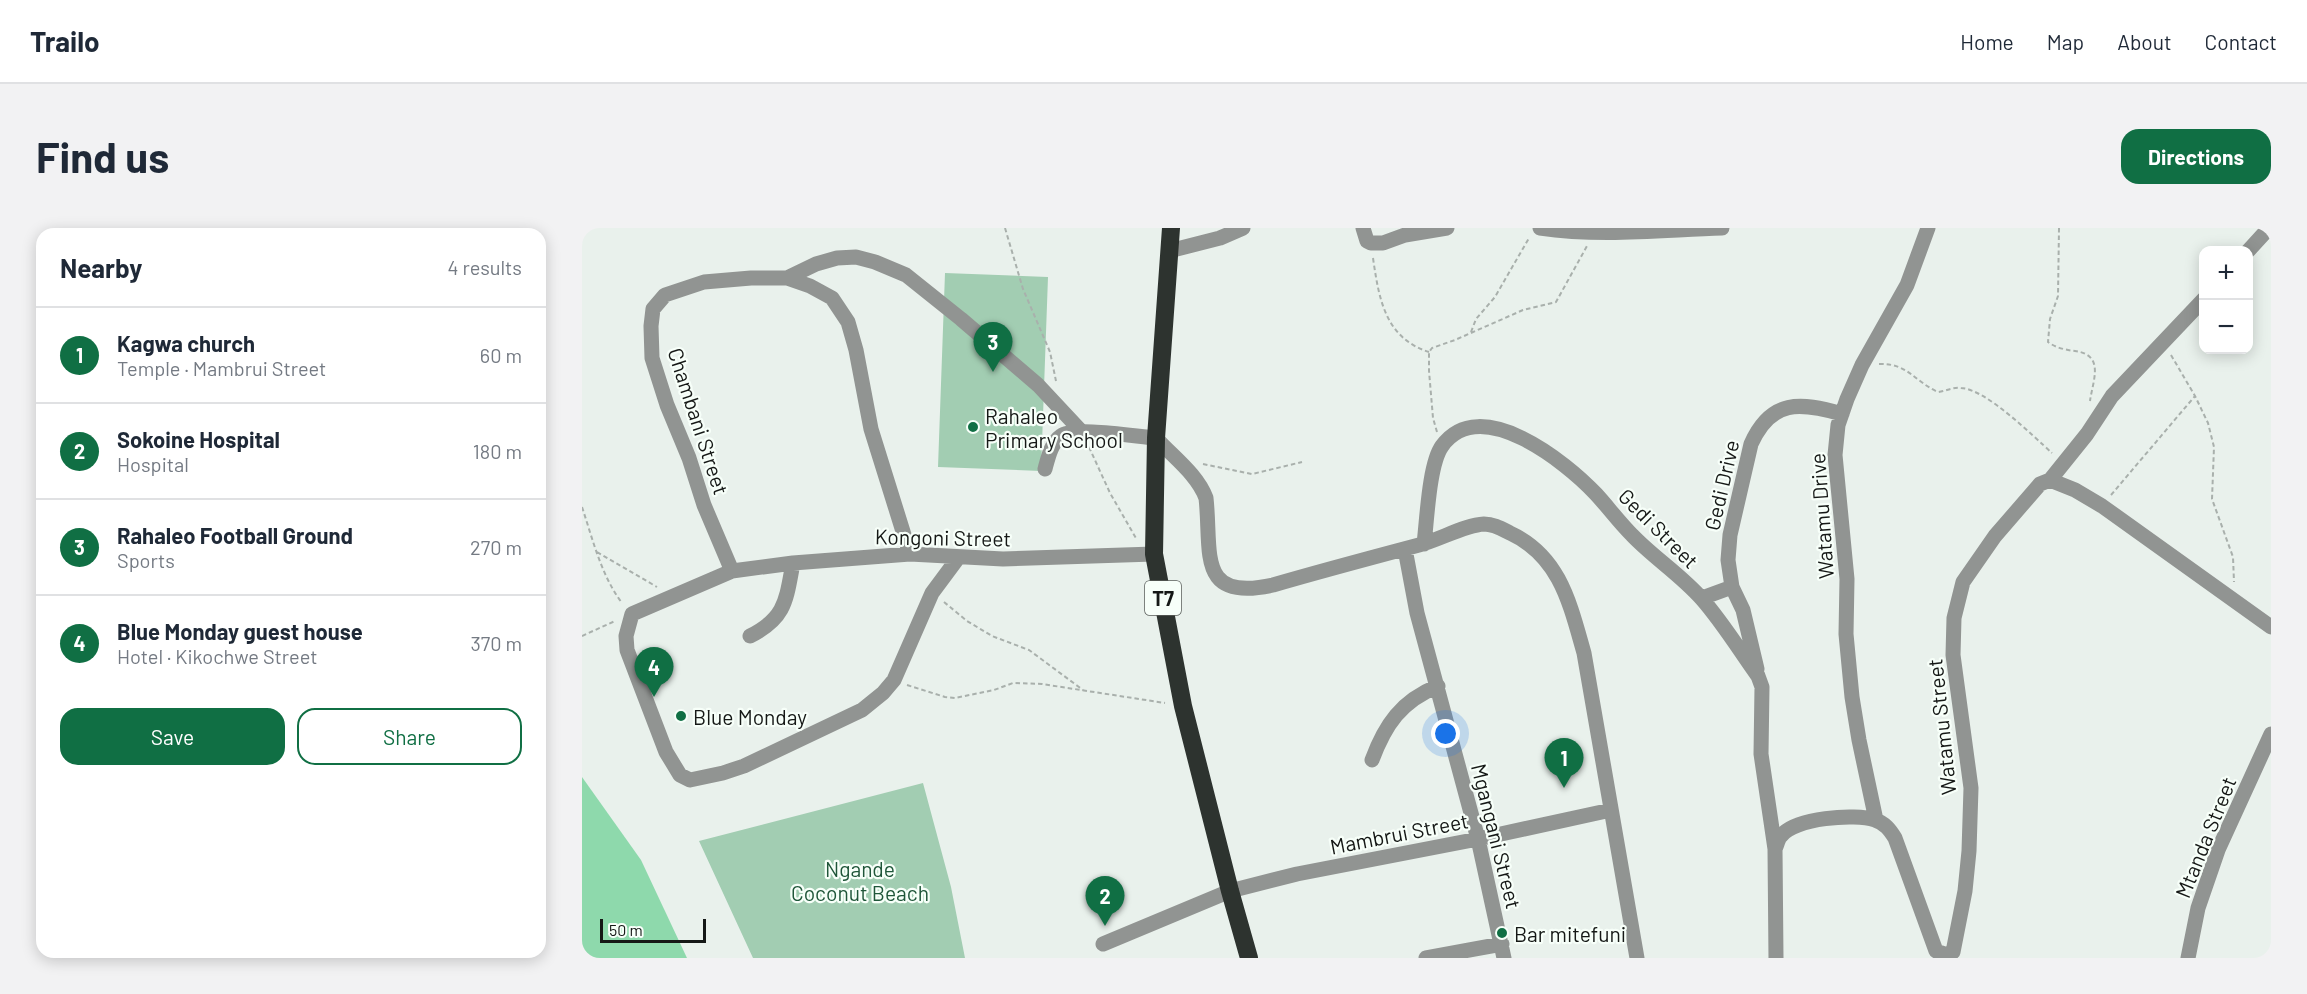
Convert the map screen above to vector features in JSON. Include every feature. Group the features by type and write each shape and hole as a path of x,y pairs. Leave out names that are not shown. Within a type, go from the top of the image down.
{"highway":[{"name":"T7","path":"1171,228 1149,554 1183,706 1249,958"}],"street":[{"path":"1169,252 1220,238 1243,228"},
{"path":"1363,228 1367,241 1371,243 1383,243 1416,233 1447,228"},
{"path":"1535,232 1594,233 1722,228"},
{"name":"Watamu Drive","path":"1876,820 1858,740 1846,634 1848,579 1836,455 1838,425 1862,365 1907,285 1928,228"},
{"path":"2253,246 2270,228"},
{"path":"787,278 816,264 837,258 856,257 906,275 1038,385 1081,432"},
{"name":"Chambani Street","path":"732,571 704,505 652,358 653,309 665,295 704,282 787,278 810,286 832,298 848,322 856,350 871,429 910,554"},
{"path":"2203,300 2112,396 2087,434 2049,480 2075,490 2102,507 2271,627"},
{"name":"Gedi Drive","path":"1758,676 1743,610 1732,587 1728,560 1730,535 1751,444 1756,430 1767,416 1788,408 1810,407 1842,414"},
{"name":"Gedi Street","path":"1443,444 1458,432 1472,427 1500,430 1535,445 1563,464 1595,492 1632,535 1702,598 1758,676 1762,687 1761,754 1775,849"},
{"path":"1045,470 1052,448 1066,433 1081,432 1156,438 1193,477 1203,491 1206,498 1212,564 1219,580 1230,587 1244,590 1273,585 1424,544 1472,526 1490,524 1526,540 1543,554 1557,574 1584,653 1637,958"},
{"path":"1424,544 1434,464 1443,444"},
{"name":"Watamu Street","path":"1876,820 1887,826 1895,838 1936,951 1948,955 1956,946 1969,851 1970,774 1953,655 1954,618 1958,597 1964,582 1995,536 2030,493 2049,480"},
{"name":"Mgangani Street","path":"1405,549 1417,613 1478,839 1495,952"},
{"name":"Kongoni Street","path":"632,614 732,571 793,563 910,554 1014,559 1149,554"},
{"path":"632,614 626,636 627,650 666,752 680,775 688,780 704,778 744,766 862,710 884,693 894,680 932,593 958,558"},
{"path":"750,636 775,620 781,610 788,591 793,563"},
{"path":"1702,598 1732,587"},
{"path":"1372,760 1388,724 1417,696 1438,687"},
{"name":"Mtanda Street","path":"2188,958 2198,908 2218,850 2271,734"},
{"name":"Mambrui Street","path":"1103,944 1230,891 1298,874 1611,810"},
{"path":"1776,958 1775,849 1781,835 1793,827 1818,820 1854,816 1876,820"},
{"path":"1426,958 1495,952"}],"path":[{"path":"1005,228 1023,289 1050,352 1059,408"},
{"path":"2059,228 2058,296 2050,319 2048,342 2088,353 2092,357 2095,375 2087,434"},
{"path":"1470,334 1476,318 1495,297 1535,232"},
{"path":"1443,444 1433,418 1429,352 1432,348 1523,310 1556,302 1594,233"},
{"path":"1371,243 1378,287 1391,324 1399,336 1408,343 1429,352"},
{"path":"2163,341 2208,423 2214,447 2212,499 2233,557 2235,602"},
{"path":"1862,365 1894,365 1912,373 1938,392 1962,388 1974,392 2014,420 2063,462"},
{"path":"2102,507 2195,396"},
{"path":"1081,432 1116,506 1149,554"},
{"path":"1174,458 1249,474 1302,462"},
{"path":"582,507 607,579 621,602 632,614 582,636"},
{"path":"597,552 673,597"},
{"path":"932,593 967,621 992,636 1029,651 1083,690"},
{"path":"894,680 945,697 967,696 997,690 1013,683 1052,685 1183,706"}],"green space":[{"path":"945,273 1048,277 1041,471 938,467"},
{"name":"Ngande Coconut Beach","path":"923,783 951,887 965,958 753,958 699,841"}],"shaded area":[{"path":"582,777 641,860 687,958 582,958"}],"place":[{"name":"Rahaleo Football Ground","path":"993,372"},
{"name":"Rahaleo Primary School","path":"973,427"},
{"name":"Blue Monday guest house","path":"654,697"},
{"name":"Blue Monday","path":"681,716"},
{"name":"Kagwa church","path":"1564,788"},
{"name":"Sokoine Hospital","path":"1105,926"},
{"name":"Bar mitefuni","path":"1502,933"}]}
